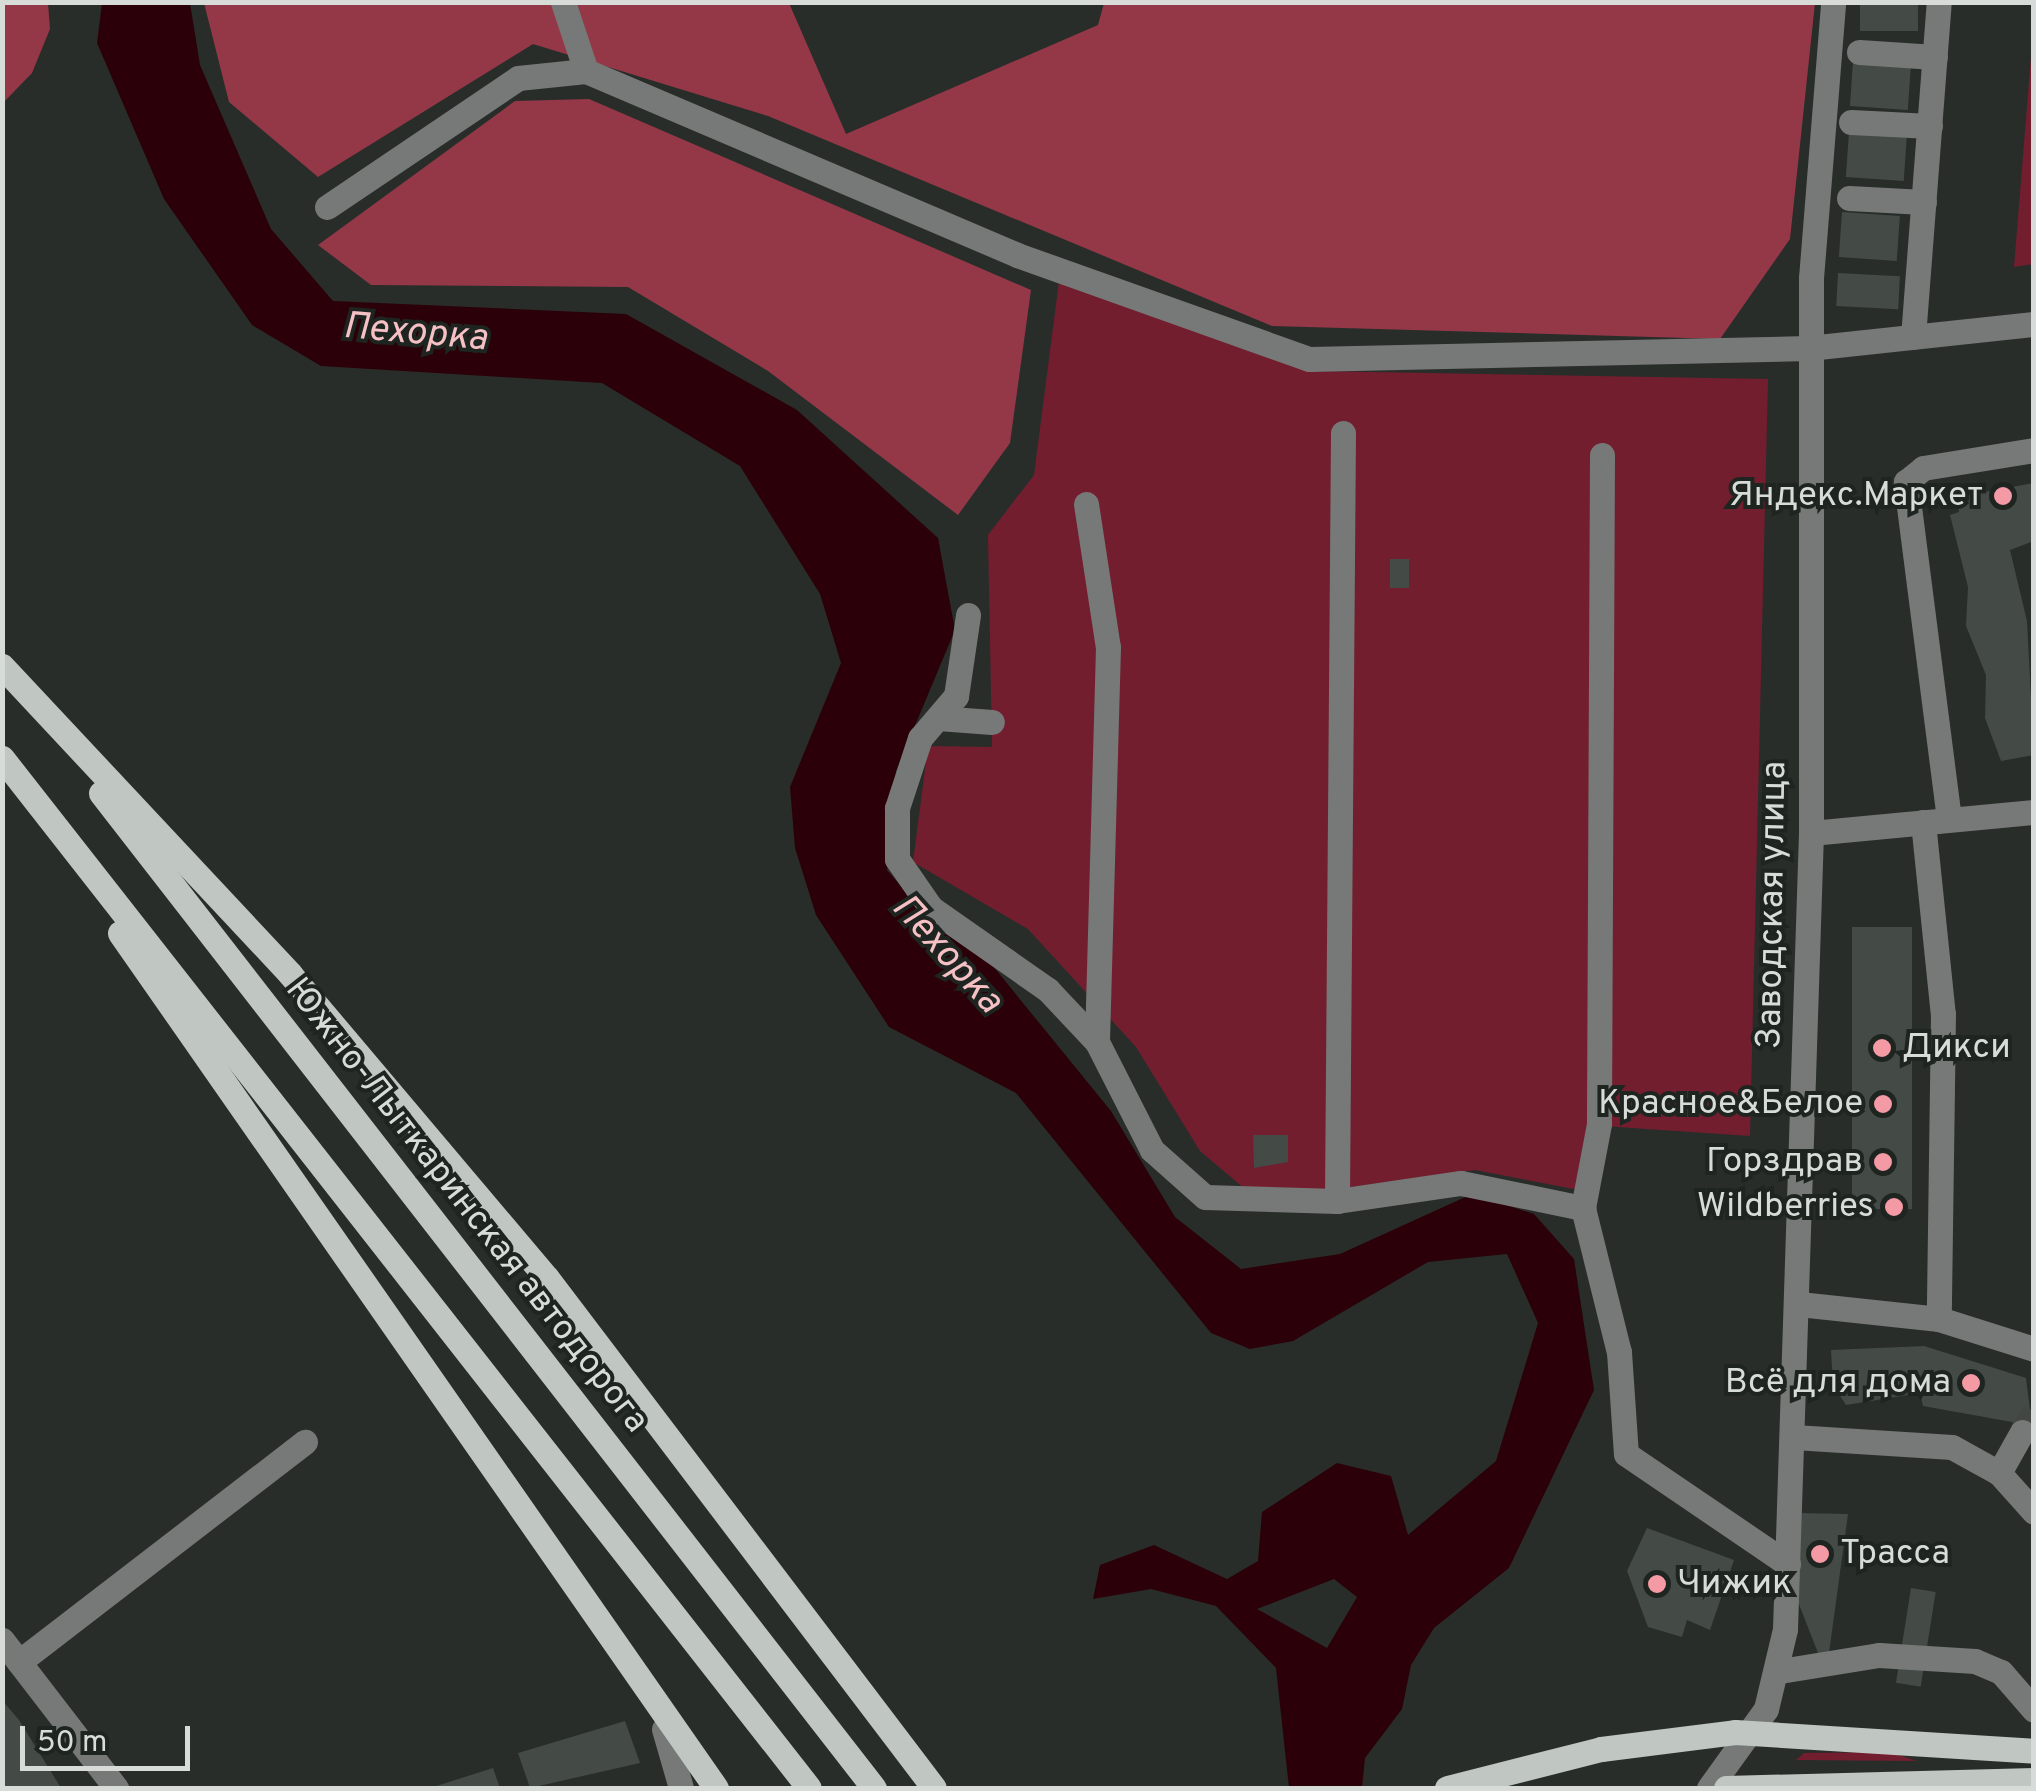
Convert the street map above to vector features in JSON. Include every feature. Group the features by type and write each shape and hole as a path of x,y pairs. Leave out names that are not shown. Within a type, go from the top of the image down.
{"main road":[{"name":"Южно-Лыткаринская автодорога","path":"2,666 874,1788"},
{"path":"2,666 290,974 548,1278 934,1788"},
{"path":"2,761 716,1788"},
{"path":"2,761 809,1788"},
{"path":"1447,1788 1601,1750 1753,1731 2034,1751"},
{"path":"1726,1788 1997,1784 2034,1780"}],"street":[{"path":"563,2 586,71"},
{"name":"Заводская улица","path":"1709,1788 1753,1731 1780,1671 1788,1564 1800,1304 1810,833 1809,348 1833,2"},
{"path":"1913,337 1940,2"},
{"path":"1858,52 1935,57"},
{"path":"327,207 518,78 586,71 1016,255 1309,359 1809,348 2034,324"},
{"path":"1850,122 1930,126"},
{"path":"1849,198 1924,202"},
{"path":"1337,1201 1343,433"},
{"path":"1939,1318 1943,1014 1936,820 1906,482 1923,468 2034,450"},
{"path":"1602,455 1599,1124 1583,1208 1620,1352 1626,1454 1788,1564"},
{"path":"1086,504 1108,646 1097,1042"},
{"path":"968,615 956,696 920,738 897,808 906,881 1048,990 1097,1042 1152,1150 1205,1196 1337,1201 1461,1183 1583,1208"},
{"path":"938,718 992,722"},
{"path":"1810,833 2034,812"},
{"path":"1800,1304 1939,1318 2034,1349"},
{"path":"1998,1473 2022,1432"},
{"path":"1794,1437 1905,1438 1952,1447 1998,1473 2034,1512"},
{"path":"19,1662 305,1442"},
{"path":"2,1640 116,1788"},
{"path":"1780,1671 1878,1656 1975,1661 2000,1672 2034,1710"},
{"path":"664,1729 681,1788"}],"shaded area":[{"path":"3,2 48,3 50,29 32,73 3,103"},
{"path":"204,3 789,3 846,134 1098,25 1104,3 1815,3 1790,239 1720,339 1272,326 768,116 533,44 318,177 229,102"},
{"path":"2033,32 2033,264 2014,267"},
{"path":"589,99 1031,290 1010,443 958,515 768,371 628,287 371,285 318,245 515,101"},
{"path":"1059,281 1314,371 1768,379 1750,1136 1588,1125 1579,1190 1475,1170 1258,1200 1200,1151 1136,1047 1028,929 913,862 928,746 992,747 988,535 1034,475"},
{"path":"1890,1752 1917,1761 1796,1760 1804,1753"}],"water":[{"name":"Пехорка","path":"102,3 190,3 200,65 271,229 333,301 626,314 797,410 938,538 955,630 896,771 887,870 925,914 979,949 1111,1111 1175,1217 1241,1269 1340,1254 1472,1194 1534,1214 1574,1259 1594,1390 1509,1568 1434,1628 1411,1665 1402,1709 1365,1758 1362,1788 1289,1788 1276,1668 1216,1606 1151,1589 1093,1599 1100,1565 1154,1545 1227,1579 1258,1561 1262,1512 1337,1463 1391,1476 1408,1535 1496,1461 1538,1323 1507,1254 1428,1262 1293,1341 1250,1349 1211,1333 1016,1093 889,1027 816,915 795,848 790,787 841,663 820,594 740,466 602,383 321,366 252,325 164,199 97,43","holes":["1334,1579 1357,1597 1327,1648 1257,1609"]}],"building":[{"path":"1860,2 1918,2 1918,31 1860,31"},
{"path":"1853,62 1911,66 1908,110 1850,106"},
{"path":"1849,132 1907,136 1904,181 1846,177"},
{"path":"1842,212 1900,216 1897,261 1839,257"},
{"path":"1838,273 1900,276 1898,309 1836,306"},
{"path":"2034,483 2031,542 2010,550 2027,621 2034,755 2001,761 1985,718 1986,675 1966,626 1968,587 1950,515 1959,512 1957,497"},
{"path":"1390,559 1409,559 1409,588 1390,588"},
{"path":"1852,927 1912,927 1912,1209 1852,1209"},
{"path":"1253,1135 1288,1135 1288,1162 1254,1168"},
{"path":"1924,1346 2026,1378 2034,1441 2012,1422 1923,1406 1920,1393 1846,1405 1833,1385 1831,1350"},
{"name":"Трасса","path":"1799,1513 1848,1514 1829,1653 1818,1653 1795,1594"},
{"path":"1647,1528 1734,1560 1710,1630 1687,1620 1682,1637 1648,1627 1627,1571"},
{"path":"1911,1588 1936,1592 1921,1687 1896,1683"},
{"path":"2,1700 19,1720 61,1788 2,1788"},
{"path":"625,1721 640,1763 530,1788 518,1753"},
{"path":"493,1768 500,1788 430,1788"}],"tunnel":[{"path":"2022,1432 2034,1411"}],"place":[{"name":"Яндекс.Маркет","path":"2003,496"},
{"name":"Дикси","path":"1882,1048"},
{"name":"Красное&Белое","path":"1883,1104"},
{"name":"Горздрав","path":"1883,1162"},
{"name":"Wildberries","path":"1894,1207"},
{"name":"Всё для дома","path":"1971,1383"},
{"name":"Трасса","path":"1820,1554"},
{"name":"Чижик","path":"1657,1584"}]}
